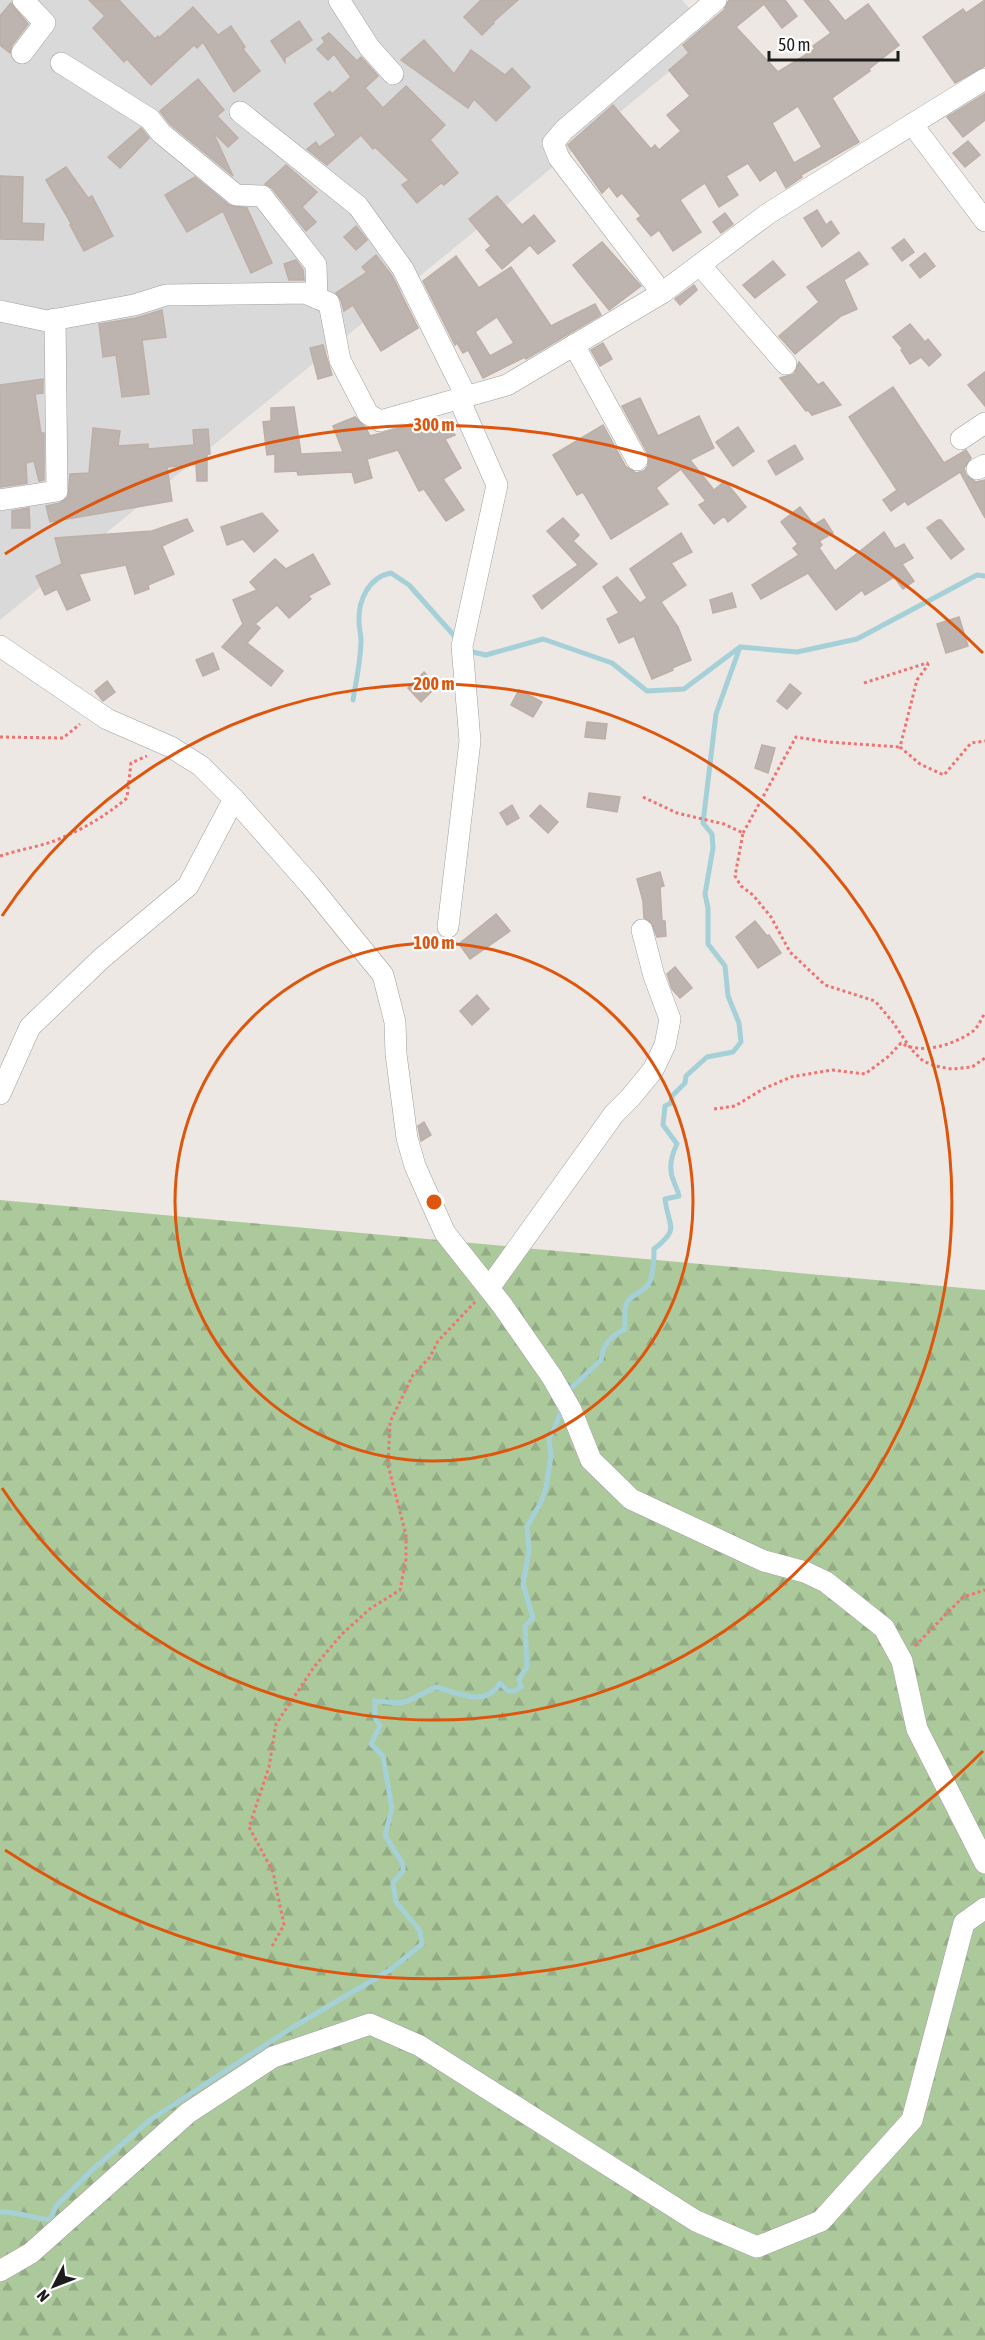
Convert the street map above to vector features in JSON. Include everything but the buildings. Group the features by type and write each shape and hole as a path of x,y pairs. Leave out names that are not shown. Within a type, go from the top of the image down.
{"street":[{"path":"22,52 45,24 23,0"},
{"path":"339,0 369,47 393,74"},
{"path":"662,293 559,158 553,143 564,130 716,0"},
{"path":"61,63 150,119 161,133 236,195 262,196 316,265 317,298"},
{"path":"0,311 46,321 134,305 166,295 305,293 329,303 340,360 368,414 380,421 507,385 662,293 769,213 985,79"},
{"path":"240,112 358,206 403,269 463,398 497,485 462,646 470,741 448,927"},
{"path":"912,124 985,221"},
{"path":"700,265 786,364"},
{"path":"0,500 57,491 55,319"},
{"path":"574,345 637,460"},
{"path":"961,440 985,423"},
{"path":"0,646 107,719 171,747 201,766 234,799 310,885 383,975 395,1022 396,1054 407,1137 415,1166 445,1233 489,1288 552,1377 571,1410 591,1460 631,1499 764,1561 805,1572 826,1582 884,1628 902,1661 917,1729 985,1863"},
{"path":"0,1094 30,1027 102,958 188,886 234,799"},
{"path":"489,1288 614,1113 631,1097 653,1070 665,1045 670,1019 654,976 642,930"},
{"path":"0,2271 31,2253 188,2113 273,2057 370,2025 420,2046 696,2221 757,2247 821,2221 912,2120 964,1923 985,1908"}],"path":[{"path":"864,683 927,663 928,665 917,680 900,747"},
{"path":"0,737 63,738 95,711"},
{"path":"985,741 971,743 944,776 920,764 900,747 828,742 795,737 743,833 735,876 741,886 753,895 771,917 790,952 825,984 875,1001 911,1049 923,1061 952,1069 972,1067 985,1058"},
{"path":"0,856 52,842 88,827 127,798 131,763 171,747"},
{"path":"643,797 677,813 724,824 743,833"},
{"path":"714,1110 735,1106 763,1089 791,1077 832,1070 865,1074 889,1056 901,1043 911,1049 945,1045 974,1031 985,1013"},
{"path":"272,1946 284,1925 273,1872 249,1827 268,1767 276,1724 314,1667 342,1634 371,1608 400,1590 406,1559 406,1535 387,1465 390,1422 412,1375 430,1357 438,1341 489,1288"},
{"path":"902,1661 963,1597 985,1590"}],"shaded area":[{"path":"0,0 682,0 714,35 0,620"}],"green space":[{"path":"0,1200 985,1290 985,2340 0,2340"}],"waterway":[{"path":"353,700 361,648 360,606 371,584 383,575 391,573 409,585 458,640"},
{"path":"468,651 486,655 543,639 612,663 647,691 684,689 740,647 797,652 857,639 977,575 985,576"},
{"path":"567,1392 601,1360 608,1341 625,1329 627,1302 649,1283 653,1269 654,1249 668,1236 670,1231 665,1199 679,1196 671,1167 677,1144 663,1125 665,1106 671,1103 672,1096 685,1083 686,1076 707,1057 733,1052 741,1042 739,1023 728,996 725,966 708,944 708,908 705,894 713,848 712,834 703,823 716,714 740,647"},
{"path":"0,2212 50,2220 56,2206 91,2171 150,2120 293,2027 390,1970 422,1944 420,1931 396,1902 393,1883 403,1871 403,1864 385,1835 392,1809 383,1756 371,1744 380,1726 375,1717 375,1701 399,1703 408,1701 436,1687 471,1697 487,1695 494,1691 500,1683 508,1691 515,1691 521,1687 519,1679 527,1667 525,1626 533,1618 523,1584 529,1551 527,1527 546,1488 551,1456 549,1439 560,1415 560,1406"}]}
